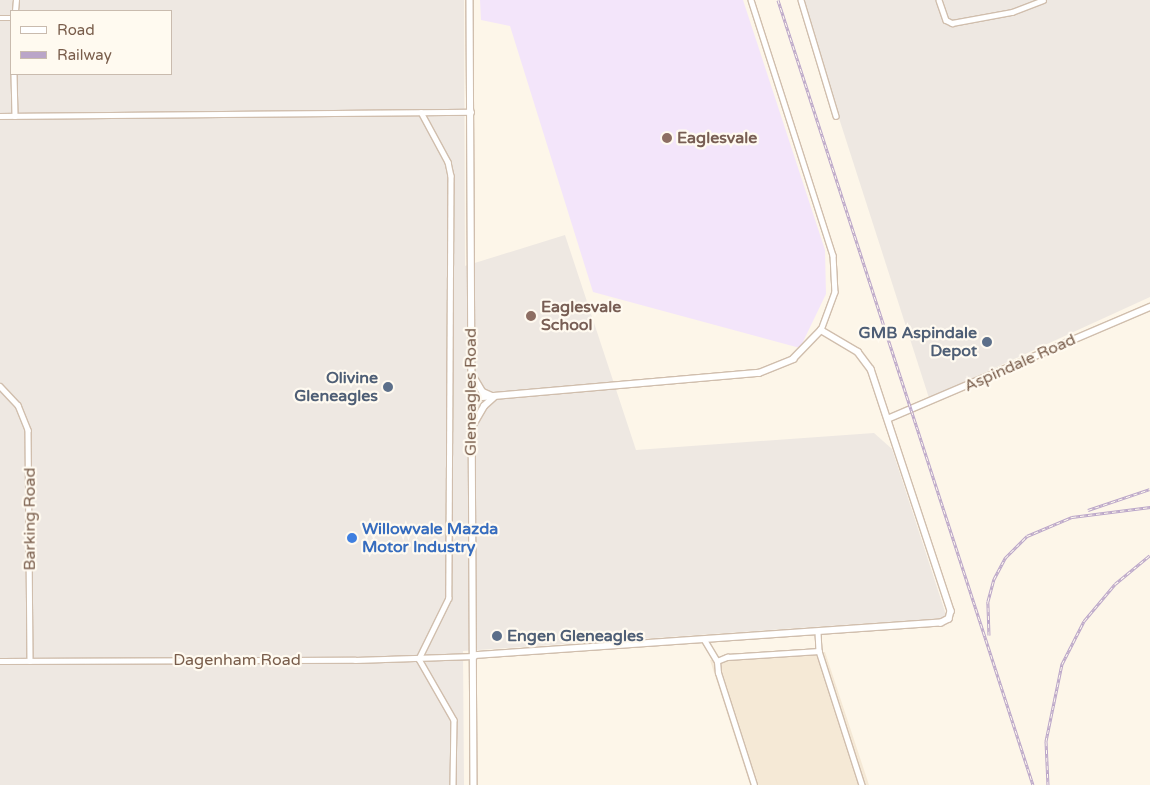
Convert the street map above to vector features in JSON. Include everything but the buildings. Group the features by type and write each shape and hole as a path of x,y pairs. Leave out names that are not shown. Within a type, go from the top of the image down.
{"street":[{"name":"Gleneagles Road","path":"470,0 474,785"},
{"path":"471,398 759,373 793,360 821,330 835,292 833,255 751,0"},
{"path":"801,0 836,116"},
{"path":"939,0 946,20 952,23 1012,12 1043,0"},
{"path":"14,75 15,116"},
{"path":"421,112 448,162 451,176 449,598 419,659 454,720 454,785"},
{"path":"0,116 471,112"},
{"name":"Aspindale Road","path":"890,418 1150,307"},
{"path":"474,656 941,623 950,617 951,607 890,418 866,360 821,330"},
{"path":"471,372 483,392 494,397"},
{"name":"Barking Road","path":"0,386 18,405 28,430 30,661"},
{"path":"472,429 484,406 494,397"},
{"path":"818,632 819,651 862,785"},
{"path":"704,639 717,661 718,673 754,785"},
{"path":"717,661 727,657 819,651"},
{"name":"Dagenham Road","path":"0,661 419,659 474,656"}],"shaded area":[{"path":"0,0 464,0 465,266 565,235 636,450 874,433 892,449 947,618 463,651 464,785 0,785"},
{"name":"Eaglesvale","path":"480,0 743,0 825,250 826,294 800,348 593,292 510,26 481,20"},
{"path":"801,0 1150,0 1150,297 929,398"},
{"path":"825,652 869,785 750,785 710,660"}],"railway":[{"path":"778,0 1033,785"},
{"path":"1088,510 1150,489"},
{"path":"989,635 988,601 994,579 1005,558 1027,536 1072,517 1150,507"},
{"path":"1048,785 1046,741 1062,664 1084,621 1115,584 1150,555"}],"place":[{"name":"Eaglesvale","path":"667,138"},
{"name":"Eaglesvale School","path":"531,316"},
{"name":"GMB Aspindale Depot","path":"987,342"},
{"name":"Olivine Gleneagles","path":"388,387"},
{"name":"Willowvale Mazda Motor Industry","path":"352,538"},
{"name":"Engen Gleneagles","path":"497,636"}]}
